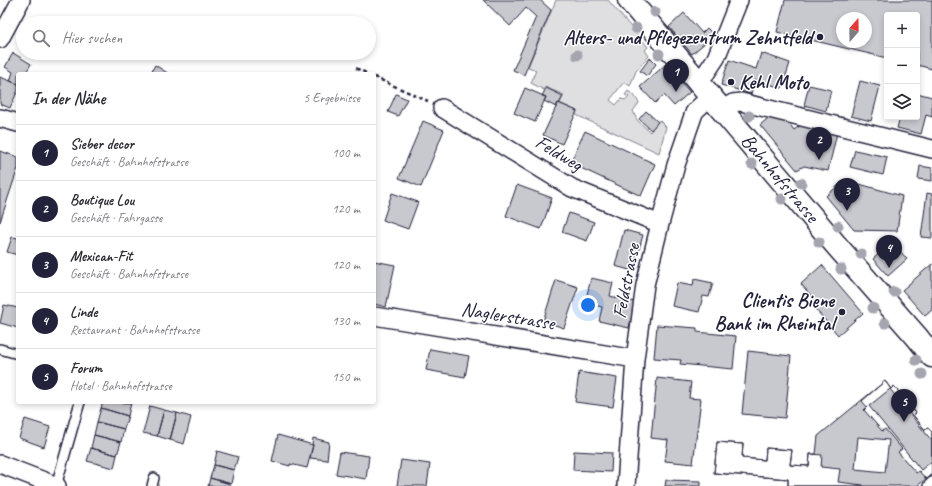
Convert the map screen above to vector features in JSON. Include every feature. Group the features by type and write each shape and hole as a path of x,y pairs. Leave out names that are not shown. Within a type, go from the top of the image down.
{"main road":[{"name":"Bahnhofstrasse","path":"629,0 932,356"}],"street":[{"path":"0,39 21,0"},
{"path":"696,80 706,72 716,58 739,0"},
{"name":"Feldstrasse","path":"626,486 635,359 645,285 676,165 696,110 716,103 741,102 932,149"},
{"name":"Feldweg","path":"442,108 572,188 660,224"},
{"path":"0,118 16,122"},
{"name":"Naglerstrasse","path":"376,316 635,359"},
{"path":"0,464 56,486"}],"lane":[{"path":"0,349 16,353"},
{"path":"56,486 79,404"},
{"path":"928,486 932,482"}],"path":[{"path":"356,68 364,72"},
{"path":"376,78 442,108"}],"shaded area":[{"path":"556,0 608,0 648,47 645,50 649,56 636,71 630,86 624,82 610,100 616,105 621,99 626,100 629,97 625,95 628,91 634,95 639,103 633,111 637,120 650,132 659,120 666,127 659,153 576,115 577,111 560,103 564,95 545,87 544,90 531,83 536,70 528,67"}],"building":[{"path":"483,0 540,0 551,10 524,75 513,70 536,17 526,8 510,26"},
{"name":"Alters- und Pflegezentrum Zehntfeld","path":"785,0 932,0 932,69 920,66 920,12 884,12 884,57 845,48 872,48 872,12 836,12 836,46 777,32"},
{"path":"684,13 702,33 707,28 714,35 692,54 669,27"},
{"path":"13,53 16,55 16,60 24,60 31,64 26,72 16,72 16,83 10,81 13,72 5,67"},
{"path":"761,53 790,63 782,88 755,80 751,94 721,85 729,60 756,69"},
{"path":"650,58 656,64 647,76 640,71"},
{"path":"155,65 166,72 151,72"},
{"path":"665,65 690,92 674,106 664,95 655,103 640,87"},
{"path":"0,77 16,83 16,94 10,108 0,104"},
{"path":"860,81 880,86 871,121 851,116"},
{"path":"809,85 831,90 826,111 804,105"},
{"path":"525,88 546,97 535,122 514,113"},
{"path":"546,88 563,96 556,107 544,101 546,97 542,96"},
{"path":"396,94 407,99 398,116 388,112"},
{"path":"920,94 932,97 932,117 926,115 921,134 897,128 899,120 920,120"},
{"path":"558,103 577,111 562,144 543,135"},
{"path":"646,111 658,122 651,130 639,119"},
{"path":"772,115 788,122 794,130 801,125 837,133 828,171 804,166 797,170 760,125"},
{"path":"423,121 444,130 421,187 399,178"},
{"path":"585,131 655,164 641,196 570,163"},
{"path":"855,150 887,157 883,175 850,167"},
{"path":"0,151 16,156 16,174 0,222"},
{"path":"920,166 932,168 932,181 918,179"},
{"path":"845,180 902,196 897,231 854,230 826,196"},
{"path":"517,185 552,198 541,229 506,216"},
{"path":"392,193 418,202 408,229 383,220"},
{"path":"927,193 932,194 932,238 921,237"},
{"path":"569,213 594,222 587,241 562,232"},
{"path":"624,230 643,235 633,271 615,266"},
{"path":"12,237 16,238 16,254 7,252"},
{"path":"892,242 907,259 888,276 873,259"},
{"path":"376,261 395,265 386,307 376,304"},
{"path":"932,264 932,310 925,316 902,290"},
{"path":"822,265 863,313 838,335 810,303 814,299 801,284"},
{"path":"591,278 613,283 610,296 635,302 629,328 599,321 602,307 585,303"},
{"path":"694,279 713,283 709,297 703,296 699,312 672,306 677,283 693,286"},
{"path":"556,280 578,287 564,328 543,321"},
{"path":"4,305 16,308 16,327 0,323"},
{"path":"657,325 697,328 697,332 736,336 733,369 680,364 681,360 654,358"},
{"path":"430,349 469,356 465,377 426,370"},
{"path":"748,351 791,356 785,418 742,414"},
{"path":"579,372 617,378 613,407 575,402"},
{"path":"657,378 691,382 689,398 701,399 693,464 665,461 668,440 651,438"},
{"path":"885,381 891,389 894,386 916,413 913,415 925,430 928,428 932,432 932,474 917,486 788,486 788,479 714,473 717,442 743,444 742,458 765,460 766,448 792,450 790,465 809,466 810,454 816,454 818,436","holes":["858,437 889,440 885,472 855,469"]},
{"path":"885,381 891,389 894,386 916,413 913,415 925,430 928,428 932,432 932,474 926,479 919,471 916,473 898,452 902,449 885,429 882,431 864,410 867,407 862,401"},
{"path":"890,389 932,441 932,461 921,470 869,406"},
{"path":"102,404 131,404 128,416 101,408"},
{"path":"150,406 164,410 157,436 143,433"},
{"path":"101,408 128,416 124,429 97,422"},
{"path":"164,410 177,413 170,440 157,436"},
{"path":"177,413 191,417 184,444 170,440"},
{"path":"25,419 50,427 44,447 19,438"},
{"path":"97,422 124,429 121,442 94,435"},
{"path":"94,435 121,442 117,455 91,448"},
{"path":"278,435 313,445 307,468 290,464 290,466 272,461"},
{"path":"313,438 329,442 327,460 310,458"},
{"path":"717,442 743,444 742,458 765,460 766,448 792,450 790,465 809,466 810,454 822,455 821,467 840,469 838,482 863,486 788,486 788,479 714,473"},
{"path":"91,448 117,455 114,468 87,461"},
{"path":"217,451 238,457 234,470 214,465"},
{"path":"574,451 612,453 611,472 573,470"},
{"path":"340,452 369,456 366,479 336,474"},
{"path":"401,460 430,464 427,486 397,486"},
{"path":"214,465 234,470 231,484 210,478"},
{"path":"210,478 231,484 230,486 208,486"},
{"path":"666,480 701,481 701,486 665,486"}],"place":[{"name":"Alters- und Pflegezentrum Zehntfeld","path":"820,37"},
{"name":"Kehl Moto","path":"731,82"},
{"name":"Sieber decor","path":"676,92"},
{"name":"Boutique Lou","path":"819,160"},
{"name":"Mexican-Fit","path":"847,211"},
{"name":"Linde","path":"889,268"},
{"name":"Clientis Biene Bank im Rheintal","path":"842,312"},
{"name":"Forum","path":"904,422"}]}
